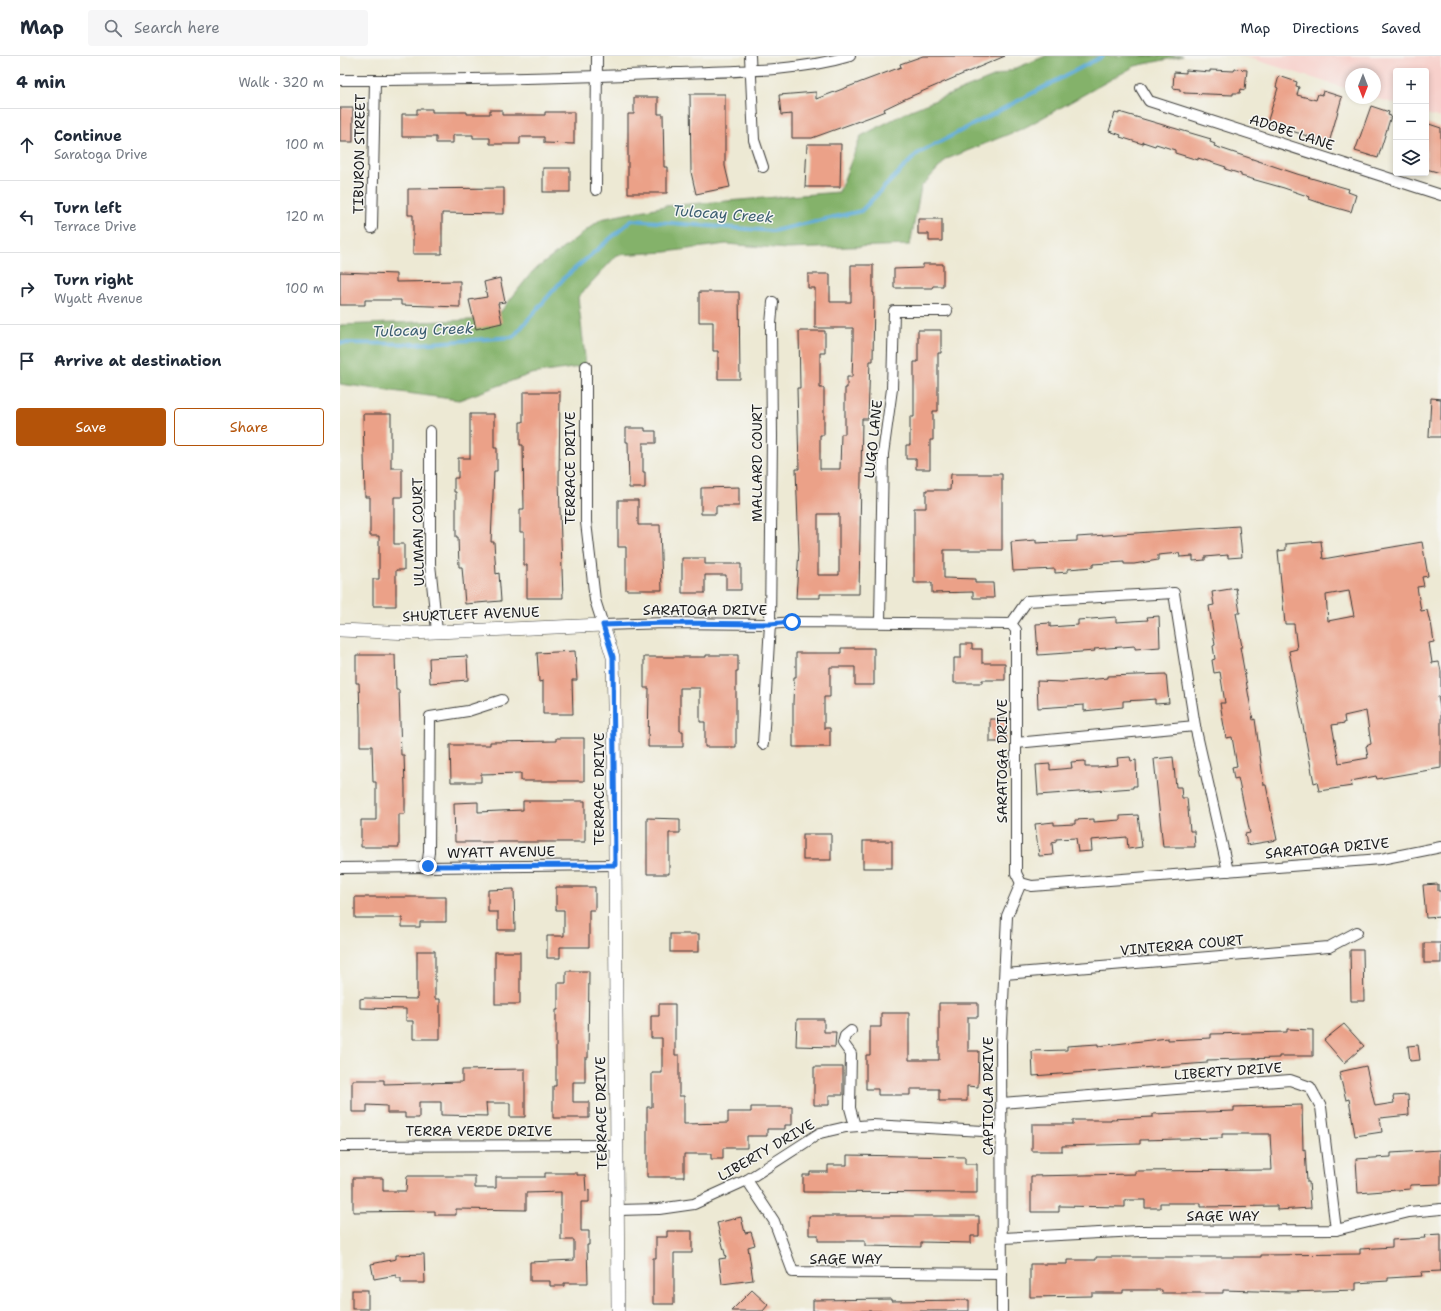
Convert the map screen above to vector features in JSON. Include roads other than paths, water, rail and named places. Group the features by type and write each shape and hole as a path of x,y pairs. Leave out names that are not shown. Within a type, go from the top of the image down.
{"street":[{"path":"596,190 597,56"},
{"path":"750,56 754,140 763,167"},
{"path":"340,80 597,76 750,70 828,63 850,56"},
{"name":"TIBURON STREET","path":"372,228 375,80"},
{"name":"ADOBE LANE","path":"1140,88 1150,101 1441,195"},
{"name":"MALLARD COURT","path":"763,744 770,624 772,437 770,324 773,302"},
{"name":"LUGO LANE","path":"880,622 883,454 892,389 894,311 947,311"},
{"name":"TERRACE DRIVE","path":"586,366 586,522 595,600 613,657 618,1311"},
{"name":"ULLMAN COURT","path":"430,431 430,564 437,631"},
{"path":"1011,624 1027,601 1174,593 1195,726 1228,871"},
{"name":"SARATOGA DRIVE","path":"603,625 666,623 770,624 792,622 1011,624 1016,630 1016,873 1021,883 1032,886 1381,859 1441,847"},
{"name":"SHURTLEFF AVENUE","path":"340,630 411,633 603,625"},
{"path":"428,866 430,717 468,711 502,700"},
{"path":"1016,743 1195,726"},
{"name":"WYATT AVENUE","path":"340,868 615,865"},
{"name":"CAPITOLA DRIVE","path":"1002,1311 1002,1044 1005,974 1008,916 1021,883"},
{"name":"VINTERRA COURT","path":"1005,974 1329,947 1357,932"},
{"path":"851,1031 845,1036 843,1043 851,1054 850,1108 855,1126"},
{"name":"LIBERTY DRIVE","path":"1002,1103 1290,1080 1310,1087 1321,1107 1336,1230"},
{"name":"LIBERTY DRIVE","path":"618,1210 659,1209 694,1204 747,1180 820,1133 855,1126 872,1125 1002,1132"},
{"name":"TERRA VERDE DRIVE","path":"340,1146 617,1145"},
{"name":"SAGE WAY","path":"747,1180 774,1221 792,1272 1002,1274"},
{"name":"SAGE WAY","path":"1003,1238 1138,1231 1336,1230 1409,1212 1441,1209"}],"waterway":[{"name":"Tulocay Creek","path":"340,343 417,344 513,337 565,277 632,220 773,231 861,211 917,154 1103,56"}]}
